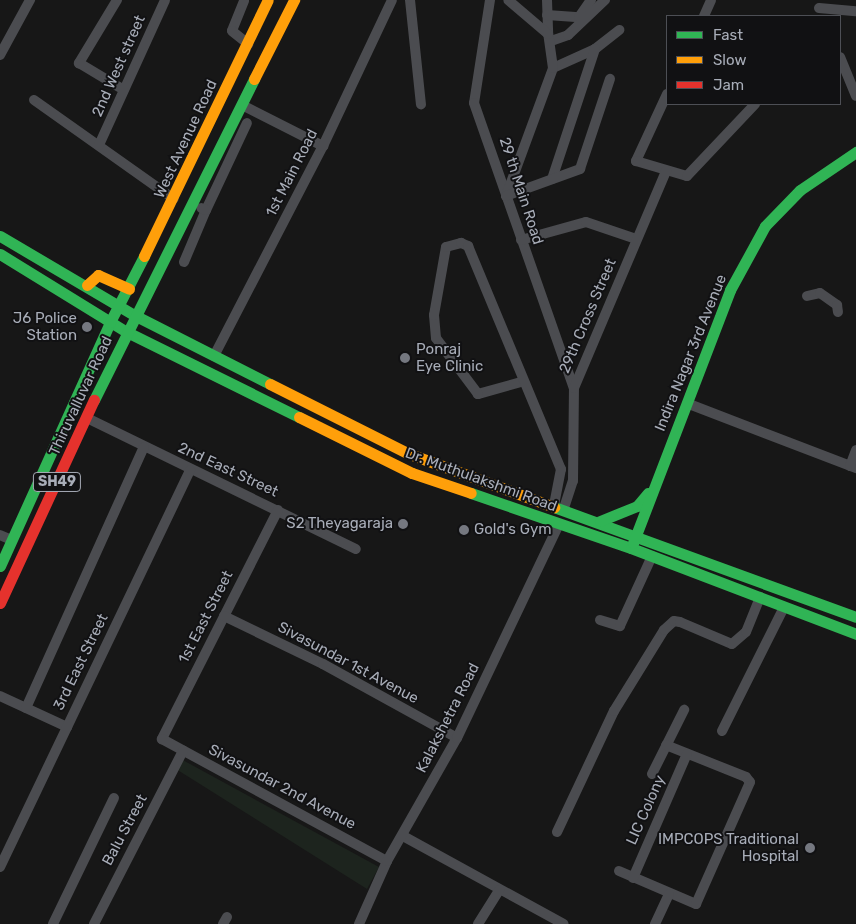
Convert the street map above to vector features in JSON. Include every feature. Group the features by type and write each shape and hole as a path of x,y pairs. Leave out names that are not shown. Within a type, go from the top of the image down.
{"main road":[{"name":"West Avenue Road","path":"129,289 174,199 268,0"},
{"path":"193,205 244,106 294,0"},
{"name":"Indira Nagar 3rd Avenue","path":"631,548 652,489 689,404 730,290 765,226 800,190 856,152"},
{"name":"Thiruvalluvar Road","path":"0,603 127,332 193,205"},
{"name":"Dr. Muthulakshmi Road","path":"0,236 87,285 136,316 407,453 559,506 856,617"},
{"name":"Dr. Muthulakshmi Road","path":"0,254 127,332 412,474 631,548 856,634"},
{"path":"87,285 98,276 129,289"},
{"name":"SH49","path":"0,566 110,322 129,289"},
{"path":"600,521 637,506 652,489"}],"street":[{"path":"0,55 30,0"},
{"path":"117,0 79,63 124,90"},
{"name":"2nd West street","path":"99,145 165,0"},
{"name":"1st Main Road","path":"214,356 323,146 392,0"},
{"path":"410,0 422,104"},
{"name":"29 th Main Road","path":"490,0 474,103 574,388"},
{"path":"508,0 549,37"},
{"path":"506,196 552,68 547,0"},
{"path":"547,15 579,17 591,0"},
{"path":"549,37 581,25 605,0"},
{"path":"704,15 711,0"},
{"path":"244,1 232,31 248,44"},
{"path":"820,8 856,11"},
{"path":"552,68 595,49 619,30"},
{"path":"552,179 595,49"},
{"path":"841,59 856,96"},
{"path":"506,196 580,169 586,162 610,79"},
{"path":"666,96 636,161 687,176 753,105"},
{"path":"34,100 174,199"},
{"path":"244,106 323,146"},
{"path":"184,262 247,123"},
{"name":"29th Cross Street","path":"559,506 570,491 574,388 666,171"},
{"path":"193,205 206,210"},
{"path":"521,240 586,222 636,239"},
{"path":"522,382 478,394 436,338 434,315 446,247 461,243 468,246 522,382 561,470 559,506"},
{"path":"807,296 820,293 830,298 837,305 838,312"},
{"path":"689,404 853,467 856,450"},
{"name":"2nd East Street","path":"87,418 190,470 278,510 356,549"},
{"path":"26,708 144,447"},
{"name":"3rd East Street","path":"0,867 190,470"},
{"path":"560,486 570,491"},
{"name":"1st East Street","path":"162,739 278,510"},
{"name":"Kalakshetra Road","path":"359,924 387,861 458,738 559,524"},
{"path":"0,535 12,540"},
{"path":"600,620 617,626 624,622 652,556"},
{"path":"557,832 614,711 664,630 674,622 680,622 732,644 746,632 760,597"},
{"path":"722,731 784,607"},
{"name":"Sivasundar 1st Avenue","path":"224,616 323,664 458,738"},
{"path":"0,696 67,726"},
{"path":"652,774 684,710"},
{"name":"Sivasundar 2nd Avenue","path":"162,739 387,861"},
{"path":"619,871 692,904 698,902 750,782 746,777 666,745"},
{"name":"Balu Street","path":"94,924 183,751"},
{"name":"LIC Colony","path":"633,878 687,754"},
{"name":"Balu Street","path":"53,924 114,798"},
{"path":"403,836 564,924"},
{"path":"478,924 499,890"},
{"path":"655,924 669,894"}],"shaded area":[{"path":"179,758 379,867 367,889 176,769"}],"traffic: fast":[{"path":"94,400 254,79"},
{"path":"633,543 730,290 765,226 800,190 856,152"},
{"path":"0,236 136,316 270,384"},
{"path":"0,254 127,332 299,417"},
{"path":"0,566 110,322 144,256"},
{"path":"471,493 631,548 856,634"},
{"path":"600,521 637,506 648,493"},
{"path":"554,507 856,617"}],"traffic: slow":[{"path":"144,256 268,0"},
{"path":"254,79 294,0"},
{"path":"87,285 98,275 129,289"},
{"path":"270,384 407,453 554,507"},
{"path":"299,417 412,473 471,493"}],"traffic: jam":[{"path":"0,603 94,400"}],"place":[{"name":"J6 Police Station","path":"87,327"},
{"name":"Ponraj Eye Clinic","path":"405,358"},
{"name":"S2 Theyagaraja","path":"403,524"},
{"name":"Gold's Gym","path":"464,530"},
{"name":"IMPCOPS Traditional Hospital","path":"810,848"}]}
